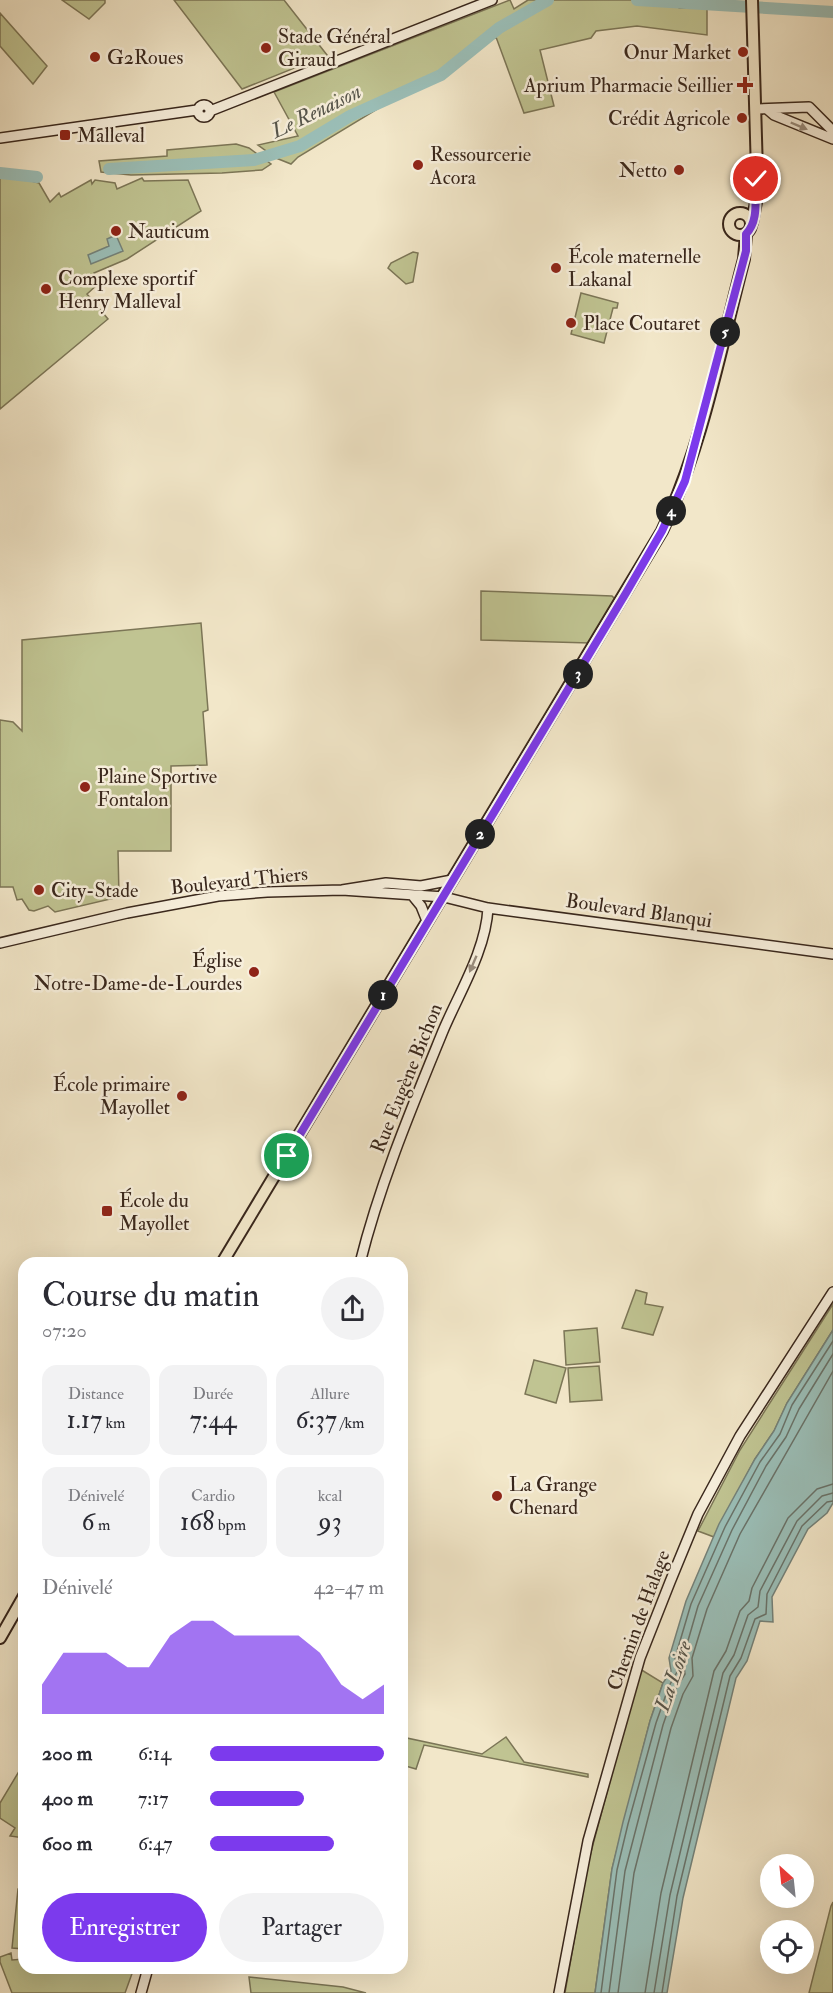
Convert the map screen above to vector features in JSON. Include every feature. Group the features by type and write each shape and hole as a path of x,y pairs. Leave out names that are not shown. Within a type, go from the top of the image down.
{"main road":[{"path":"0,138 175,114 198,113 206,117 209,109 492,0"},
{"path":"740,234 752,223 757,197 752,0"},
{"path":"756,109 808,107 833,131"},
{"path":"767,109 774,115 833,139"},
{"path":"742,213 756,184"},
{"path":"226,1257 662,531 685,481 744,259 740,234 730,228 729,221 735,213 742,213 749,216 752,223"},
{"name":"Boulevard Thiers","path":"342,890 386,883 421,886 452,880"},
{"name":"Boulevard Thiers","path":"421,886 441,898"},
{"name":"Boulevard Thiers","path":"0,943 127,913 218,896 342,890 441,898"},
{"path":"412,895 421,906 427,921"},
{"name":"Boulevard Blanqui","path":"441,898 488,908 833,954"},
{"name":"Rue Eugène Bichon","path":"362,1257 377,1202 478,951 488,908"},
{"name":"Chemin de Halage","path":"559,1993 588,1841 640,1658 698,1514 740,1436 833,1292"},
{"path":"0,1627 18,1597"},
{"path":"0,1638 18,1606"},
{"path":"141,1993 146,1974"}],"green space":[{"path":"62,0 105,0 105,3 89,19"},
{"name":"Stade Général Giraud","path":"174,0 284,0 327,55 242,89"},
{"path":"510,0 514,9 528,0 689,0 680,8 707,8 707,35 637,26 596,31 591,38 540,50 554,106 524,113 496,37 298,157 291,164 276,158 258,145 298,136 274,92"},
{"path":"0,13 47,66 33,84 0,46"},
{"path":"236,144 249,148 271,164 262,170 131,175 101,172 99,161 167,156 167,150"},
{"name":"Complexe sportif Henry Malleval","path":"0,173 39,183 50,202 59,193 61,197 91,180 92,184 95,180 115,183 117,189 142,178 144,181 188,180 201,211 127,259 94,273 98,284 87,294 108,319 0,409"},
{"path":"413,252 418,253 413,282 406,284 388,268 391,263"},
{"path":"581,293 618,303 617,308 613,308 604,343 571,334"},
{"path":"481,591 612,596 615,599 590,643 481,640"},
{"name":"Plaine Sportive Fontalon","path":"201,623 208,710 203,712 207,765 171,766 171,851 118,851 119,897 55,912 48,906 34,911 29,910 22,899 17,900 13,887 0,887 0,720 13,722 22,731 22,640"},
{"path":"636,1290 647,1293 645,1304 663,1307 653,1335 622,1328"},
{"path":"833,1304 833,1330 787,1403 774,1431 755,1459 714,1537 698,1531 740,1450"},
{"path":"597,1328 600,1362 566,1365 564,1331"},
{"path":"534,1360 566,1368 556,1403 525,1394"},
{"path":"599,1366 602,1400 570,1402 568,1368"},
{"path":"640,1669 663,1683 650,1721 612,1869 595,1993 565,1993 587,1867"},
{"path":"506,1737 524,1762 588,1774 588,1777 424,1745 416,1769 408,1767 408,1738 482,1754"},
{"path":"18,1773 18,1837 10,1836 15,1828 0,1818 0,1803"},
{"path":"18,1889 18,1948 12,1948"},
{"path":"833,1902 833,1993 809,1993 814,1974"},
{"path":"11,1953 12,1960 18,1960 18,1974 132,1974 125,1993 12,1993 0,1957"},
{"path":"249,1977 343,1987 366,1993 251,1993"}],"water":[{"path":"116,235 123,251 91,264 88,255 109,246 107,239"},
{"name":"La Loire","path":"833,1330 833,1503 827,1513 808,1529 772,1597 773,1622 760,1621 747,1661 736,1678 683,1898 667,1993 595,1993 612,1869 650,1721 663,1683 671,1671 669,1658 686,1601 719,1524 755,1459 774,1431 787,1403"}],"waterway":[{"name":"Le Renaison","path":"109,169 254,160 300,146 350,116 441,75 499,28 548,0"},
{"name":"Le Renaison","path":"637,0 833,12"},
{"name":"Le Renaison","path":"0,173 37,177"}],"place":[{"name":"Stade Général Giraud","path":"266,48"},
{"name":"Onur Market","path":"743,52"},
{"name":"G2Roues","path":"95,57"},
{"name":"Aprium Pharmacie Seillier","path":"745,85"},
{"name":"Crédit Agricole","path":"742,118"},
{"name":"Malleval","path":"65,135"},
{"name":"Ressourcerie Acora","path":"418,165"},
{"name":"Netto","path":"679,170"},
{"name":"Nauticum","path":"116,231"},
{"name":"École maternelle Lakanal","path":"556,268"},
{"name":"Complexe sportif Henry Malleval","path":"46,289"},
{"name":"Place Coutaret","path":"571,323"},
{"name":"Plaine Sportive Fontalon","path":"85,787"},
{"name":"City-Stade","path":"39,890"},
{"name":"Église Notre-Dame-de-Lourdes","path":"254,972"},
{"name":"École primaire Mayollet","path":"182,1096"},
{"name":"École du Mayollet","path":"107,1211"},
{"name":"La Grange Chenard","path":"497,1496"}],"route":[{"path":"287,1156 626,593 658,539 678,498 695,448 746,251 746,234 750,229 755,212 756,179"}]}
